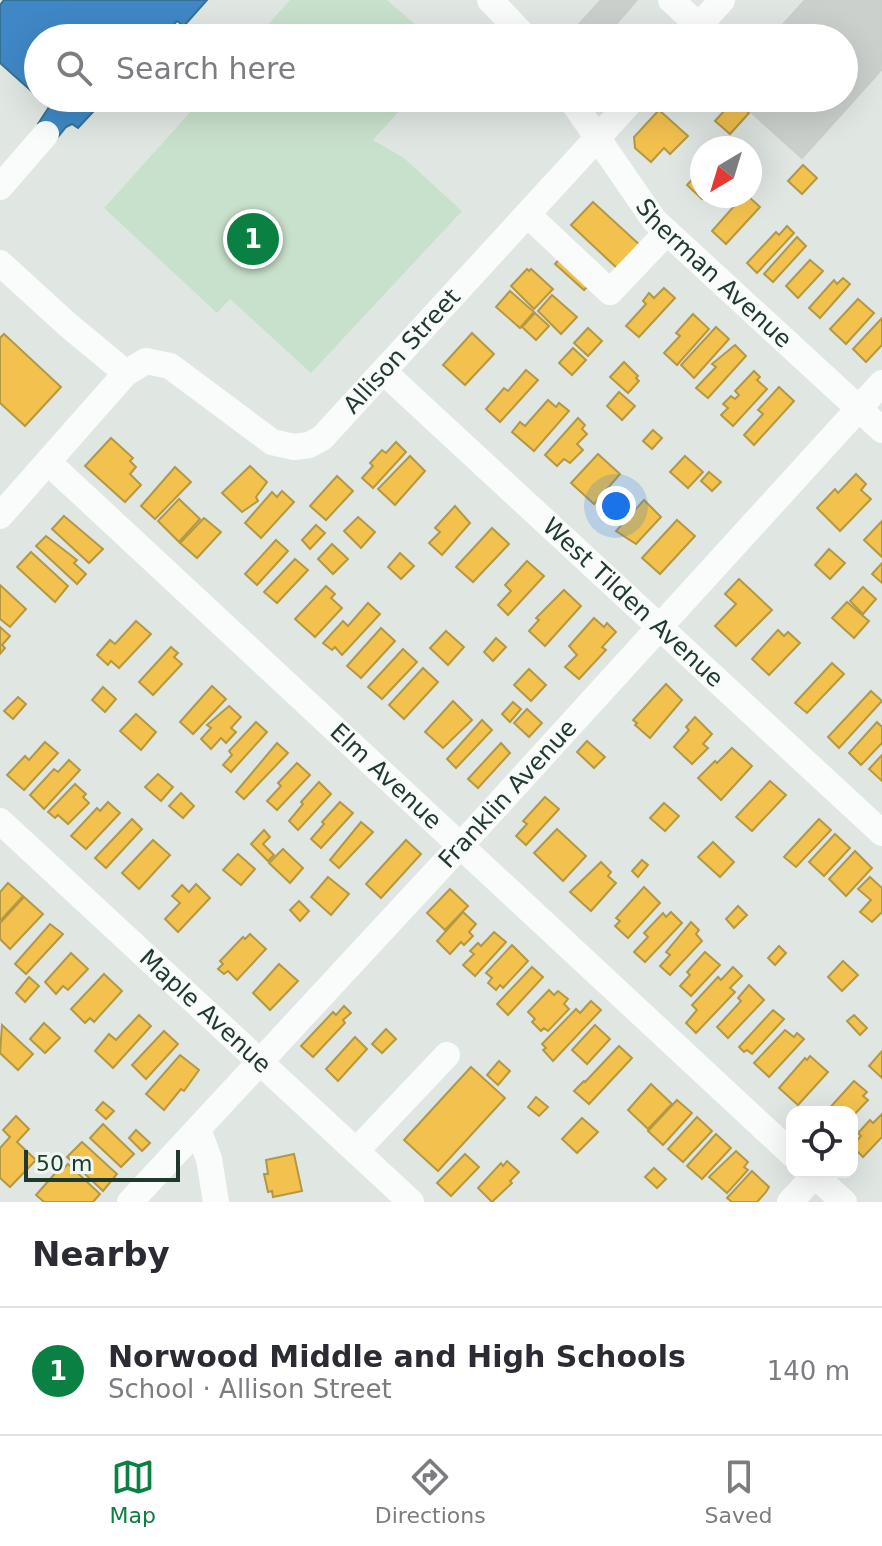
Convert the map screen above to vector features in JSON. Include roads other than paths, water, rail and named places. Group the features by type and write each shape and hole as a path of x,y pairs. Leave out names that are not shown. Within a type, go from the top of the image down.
{"street":[{"path":"671,0 688,24"},
{"path":"701,24 722,0"},
{"path":"498,3 515,24"},
{"name":"Sherman Avenue","path":"579,112 654,220 882,430"},
{"name":"Allison Street","path":"126,373 146,361 170,366 272,442 294,447 309,445 322,438 385,373 621,112"},
{"path":"0,187 46,134"},
{"path":"528,215 610,292 667,232"},
{"path":"0,263 126,373 0,516"},
{"name":"West Tilden Avenue","path":"385,373 882,833"},
{"name":"Franklin Avenue","path":"130,1202 882,383"},
{"name":"Elm Avenue","path":"49,463 786,1148"},
{"name":"Maple Avenue","path":"0,821 411,1202"},
{"path":"356,1151 447,1055"},
{"path":"198,1129 209,1159 216,1202"},
{"path":"790,1202 810,1178"},
{"path":"817,1178 844,1202"}],"place":[{"name":"Norwood Middle and High Schools","path":"253,239"}]}
